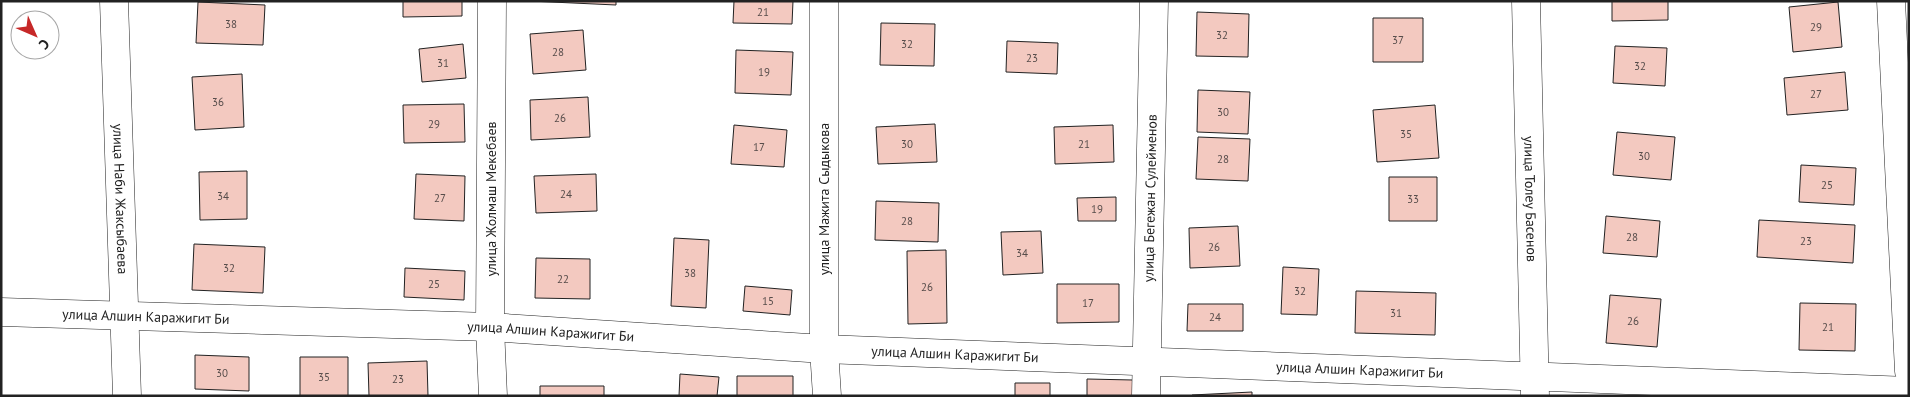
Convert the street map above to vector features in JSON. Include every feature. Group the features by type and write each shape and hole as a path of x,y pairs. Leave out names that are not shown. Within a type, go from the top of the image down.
{"street":[{"name":"улица Наби Жаксыбаева","path":"114,1 127,396"},
{"name":"улица Жолмаш Мекебаев","path":"492,1 490,327 493,396"},
{"name":"улица Мажита Сыдыкова","path":"824,1 824,349 827,396"},
{"name":"улица Бегежан Сулейменов","path":"1146,396 1154,1"},
{"name":"улица Толеу Басенов","path":"1526,1 1535,386"},
{"path":"1892,1 1909,371"},
{"name":"улица Алшин Каражигит Би","path":"1,312 490,327 824,349 1146,361 1535,386 1909,392"}],"building":[{"path":"403,1 462,1 462,16 403,17"},
{"path":"530,1 616,1 616,5"},
{"path":"734,1 793,1 792,24 733,23"},
{"path":"1612,1 1668,1 1668,20 1612,21"},
{"path":"198,2 265,5 263,45 196,43"},
{"path":"1838,2 1842,47 1793,52 1789,7"},
{"path":"1197,12 1249,14 1248,57 1196,56"},
{"path":"1373,18 1423,18 1423,62 1373,62"},
{"path":"881,23 935,24 934,66 880,65"},
{"path":"583,30 586,70 533,74 530,34"},
{"path":"1007,41 1058,43 1057,74 1006,72"},
{"path":"463,44 466,78 422,82 419,49"},
{"path":"1615,46 1667,48 1665,86 1613,83"},
{"path":"736,50 793,52 791,95 735,93"},
{"path":"1845,72 1848,110 1787,115 1784,78"},
{"path":"242,74 244,127 195,130 192,77"},
{"path":"1198,90 1250,92 1248,134 1197,132"},
{"path":"588,97 590,137 531,140 530,100"},
{"path":"464,104 465,142 404,143 403,105"},
{"path":"1435,105 1439,158 1377,162 1373,110"},
{"path":"935,124 937,162 878,164 876,127"},
{"path":"734,125 787,130 784,167 731,164"},
{"path":"1113,125 1114,162 1055,164 1054,127"},
{"path":"1617,132 1675,137 1671,180 1613,175"},
{"path":"1198,137 1250,139 1248,181 1196,179"},
{"path":"1801,165 1856,168 1854,205 1799,202"},
{"path":"247,171 247,219 200,220 199,172"},
{"path":"416,174 465,176 464,221 414,219"},
{"path":"596,174 597,211 536,213 534,176"},
{"path":"1389,177 1437,177 1437,221 1389,221"},
{"path":"1116,197 1116,221 1078,221 1077,198"},
{"path":"876,201 939,203 938,242 875,240"},
{"path":"1606,216 1660,221 1657,257 1603,253"},
{"path":"1759,220 1855,225 1853,263 1757,257"},
{"path":"1238,226 1240,266 1190,268 1189,228"},
{"path":"1041,231 1043,273 1003,275 1001,232"},
{"path":"674,238 709,240 706,308 671,306"},
{"path":"194,244 265,247 263,293 192,290"},
{"path":"946,250 947,323 908,324 907,251"},
{"path":"536,258 590,259 590,299 535,298"},
{"path":"1283,267 1319,269 1317,315 1281,314"},
{"path":"405,268 465,271 464,300 404,297"},
{"path":"1057,284 1119,284 1119,322 1057,323"},
{"path":"745,286 792,290 790,315 743,311"},
{"path":"1356,291 1436,293 1435,335 1355,333"},
{"path":"1610,295 1661,299 1657,347 1606,343"},
{"path":"1800,303 1856,304 1855,351 1799,350"},
{"path":"1188,304 1243,304 1243,331 1187,331"},
{"path":"195,355 249,357 249,391 195,389"},
{"path":"300,357 348,357 348,396 300,396"},
{"path":"427,361 428,396 369,396 368,363"},
{"path":"680,374 719,377 717,396 679,396"},
{"path":"737,376 793,376 793,396 737,396"},
{"path":"1087,379 1133,380 1133,396 1087,396"},
{"path":"1015,383 1050,383 1050,396 1015,396"},
{"path":"540,386 604,386 604,396 540,396"},
{"path":"1252,392 1252,396 1192,396 1192,395"}]}
